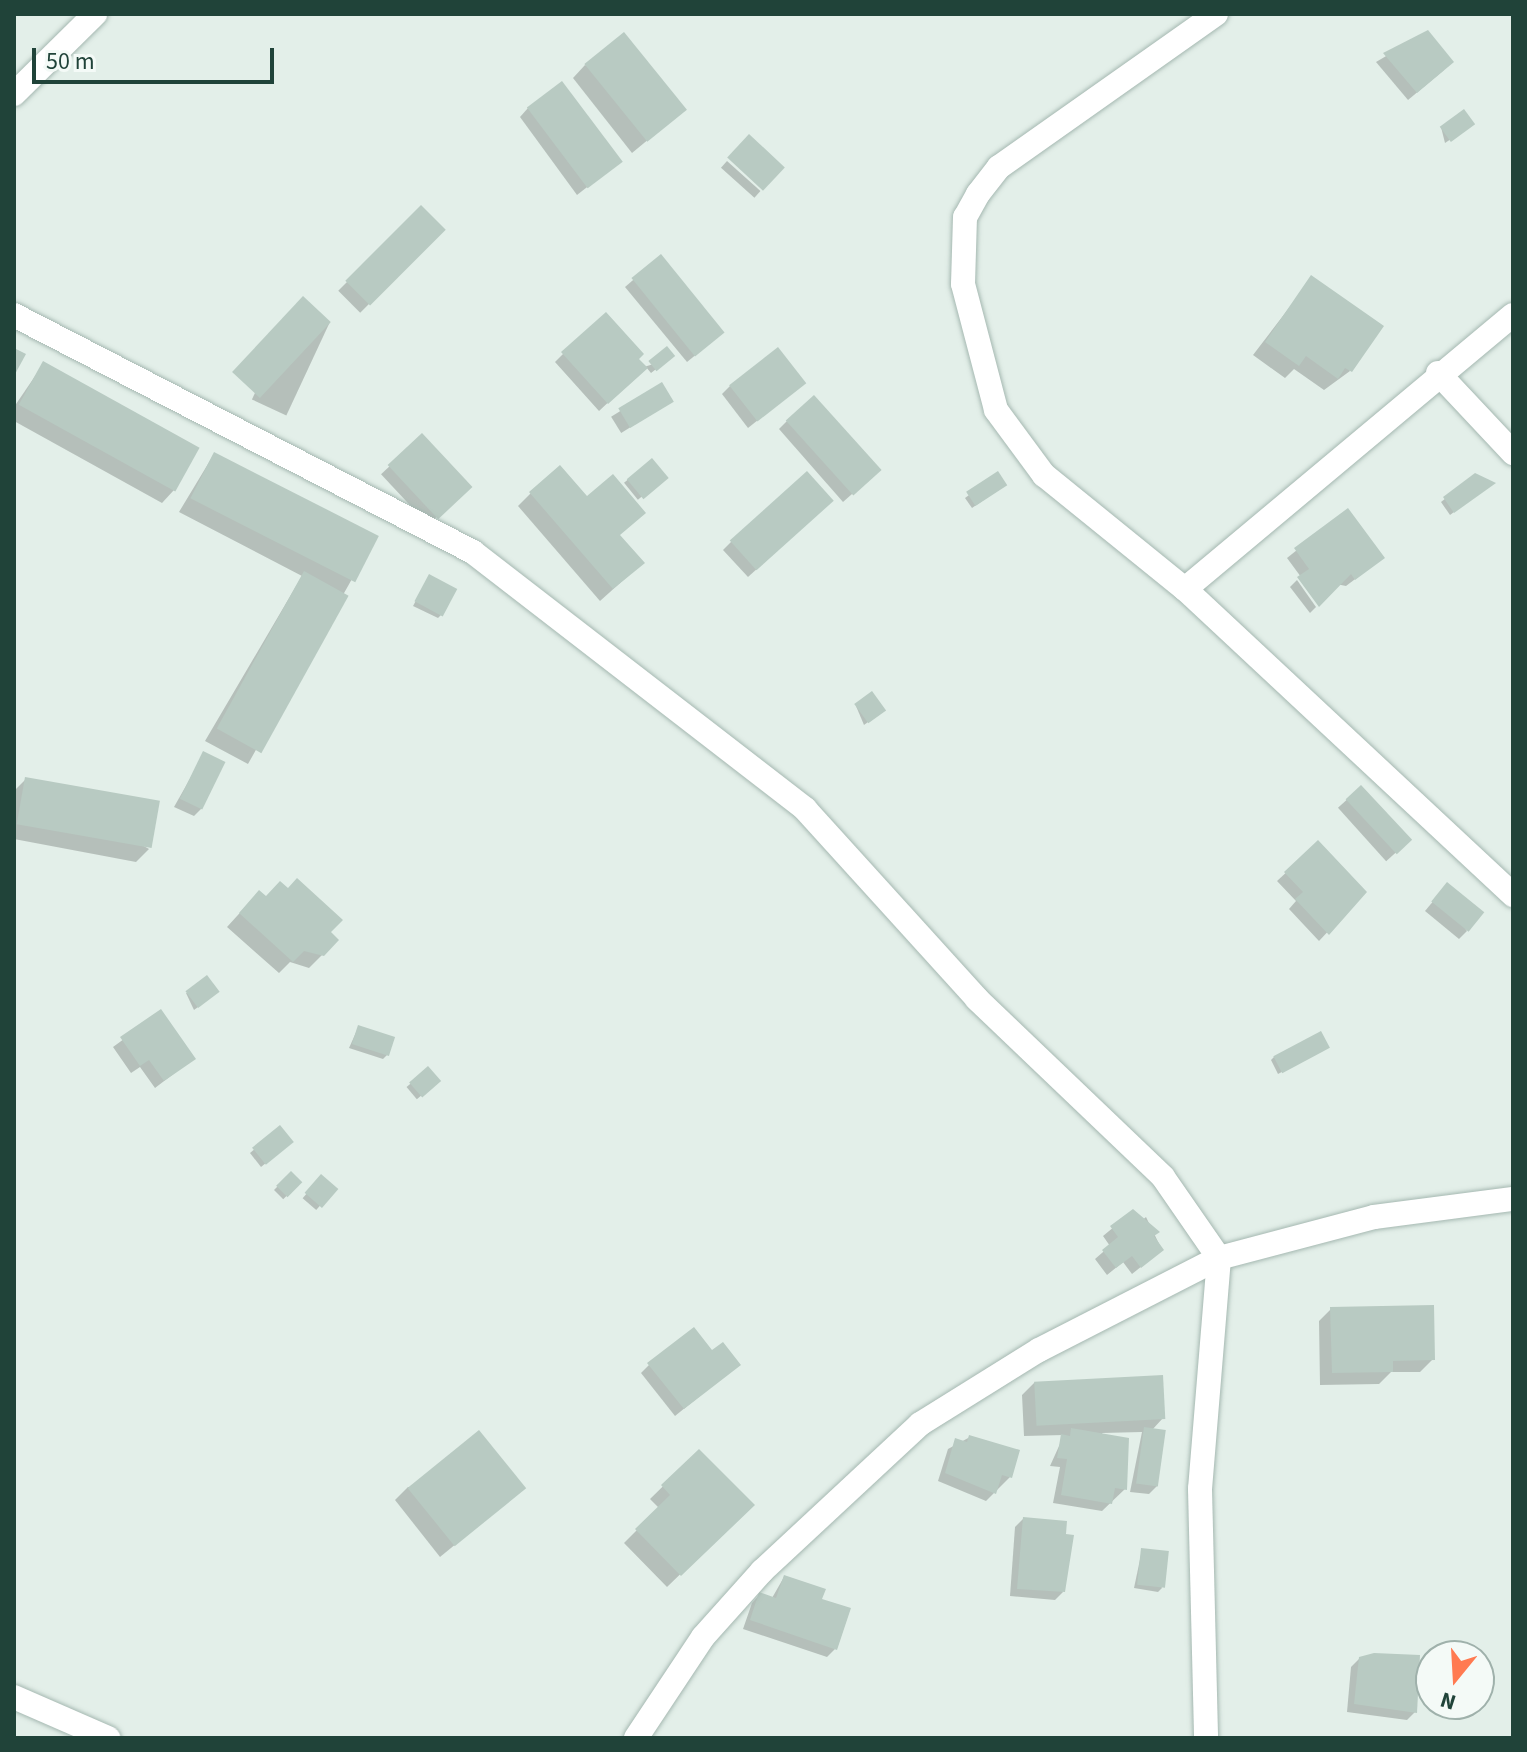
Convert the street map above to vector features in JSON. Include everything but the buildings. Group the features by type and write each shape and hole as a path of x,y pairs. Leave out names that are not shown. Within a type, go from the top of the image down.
{"street":[{"path":"14,94 95,14"},
{"path":"1216,14 999,167 965,217 963,284 996,410 1044,475 1185,589 1513,895"},
{"path":"14,315 473,552 805,809 891,896 977,999 1163,1177 1219,1258 1200,1489 1206,1738"},
{"path":"1185,589 1438,373 1513,315"},
{"path":"1438,373 1513,453"},
{"path":"636,1738 732,1604 920,1424 1039,1350 1219,1258 1374,1217 1513,1199"},
{"path":"14,1697 108,1738"}]}
